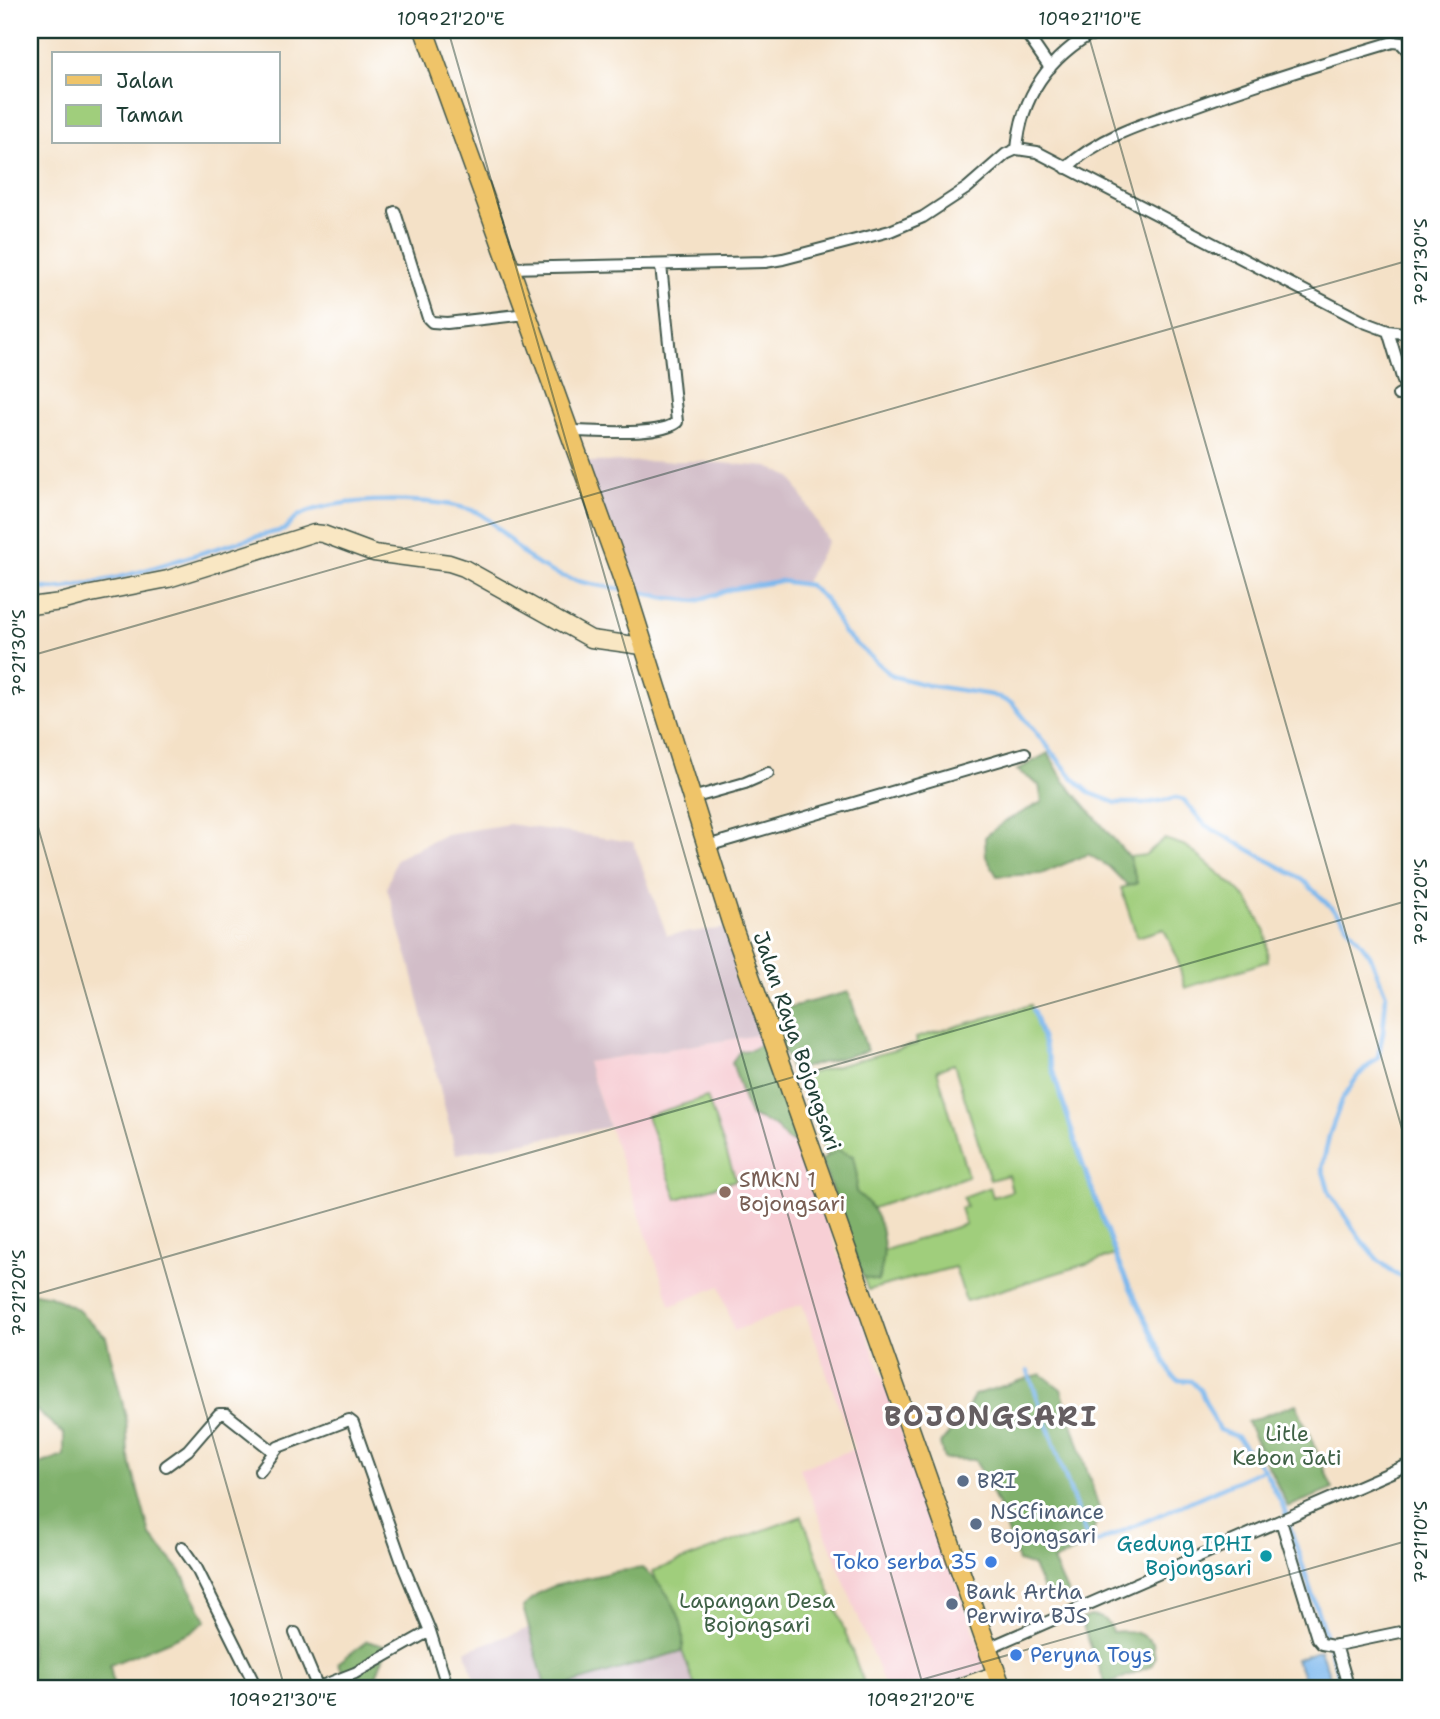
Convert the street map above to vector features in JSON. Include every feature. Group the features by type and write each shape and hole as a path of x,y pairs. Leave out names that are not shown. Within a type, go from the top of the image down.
{"main road":[{"name":"Jalan Raya Bojongsari","path":"424,30 623,580 707,846 784,1075 999,1681"}],"street":[{"path":"1024,30 1050,68"},
{"path":"1017,149 1019,125 1034,87 1050,68 1086,36 1097,30"},
{"path":"1086,36 1113,30"},
{"path":"1066,167 1083,153 1125,130 1256,84 1393,42 1401,43 1410,54"},
{"path":"509,268 765,262 817,251 890,231 923,217 967,188 1006,153 1017,149 1037,152 1364,322 1388,331 1410,334"},
{"path":"395,212 432,322 447,323 526,314"},
{"path":"570,431 635,432 671,427 677,422 661,265"},
{"path":"1388,331 1406,391 1398,395"},
{"path":"30,606 168,579 318,533 374,553 429,560 464,568 591,639 642,646"},
{"path":"707,846 1025,753"},
{"path":"692,798 745,783 768,773"},
{"path":"166,1466 188,1450 219,1414 226,1413 274,1452"},
{"path":"260,1471 278,1447 349,1420 353,1423 404,1568 430,1631 448,1689"},
{"path":"988,1648 1410,1464"},
{"path":"1286,1519 1317,1638 1331,1646 1349,1689"},
{"path":"182,1547 196,1567 257,1689"},
{"path":"1331,1646 1410,1630"},
{"path":"295,1633 316,1688 355,1673 430,1631"},
{"path":"954,1689 999,1681"}],"shaded area":[{"path":"697,461 768,467 791,477 828,541 804,584 780,581 732,589 696,601 631,590 585,462"},
{"path":"509,824 633,842 667,935 727,928 765,1034 587,1062 609,1127 456,1154 410,964 387,888 396,859 446,834"},
{"path":"765,1034 833,1239 984,1659 983,1669 979,1674 935,1689 886,1689 800,1468 854,1449 802,1304 734,1331 720,1286 671,1306 587,1062"},
{"path":"532,1627 675,1631 696,1689 478,1689 465,1651"}],"green space":[{"path":"1048,753 1064,781 1129,857 1137,883 1128,886 1109,867 1088,854 1041,874 997,876 986,857 985,837 1004,822 1042,802 1039,785 1017,770"},
{"path":"1164,839 1186,846 1248,900 1266,932 1268,961 1185,988 1176,955 1164,929 1137,937 1121,888 1137,883 1129,857 1145,855"},
{"path":"849,992 867,1051 791,1071 771,1012"},
{"path":"1031,1005 1115,1255 966,1301 955,1267 868,1290 863,1277 882,1251 965,1224 960,1208 966,1206 963,1197 990,1187 993,1197 1012,1191 1008,1175 990,1180 954,1064 937,1070 968,1176 849,1216 797,1077 917,1044 916,1038"},
{"path":"768,1040 802,1145 787,1140 775,1126 751,1116 744,1101 732,1062 740,1051 751,1050"},
{"path":"707,1097 736,1180 677,1199 647,1116"},
{"path":"838,1150 853,1156 857,1176 856,1192 866,1201 879,1221 884,1244 878,1281 863,1277 821,1160"},
{"path":"30,1292 51,1296 77,1309 106,1337 126,1417 128,1453 150,1535 180,1570 206,1620 193,1631 110,1665 114,1689 30,1689 30,1467 64,1456 64,1434 30,1405"},
{"path":"1041,1374 1061,1389 1099,1508 1093,1533 1081,1549 1053,1561 1068,1594 1059,1601 1043,1589 1033,1566 1018,1561 1000,1509 975,1460 944,1459 940,1444 965,1415 974,1395"},
{"name":"Litle Kebon Jati","path":"1296,1404 1333,1489 1288,1507 1247,1422"},
{"name":"Lapangan Desa Bojongsari","path":"802,1516 866,1689 696,1689 653,1571"},
{"path":"643,1568 660,1585 674,1605 682,1628 682,1651 546,1689 523,1607 540,1592 554,1586"},
{"path":"1089,1616 1104,1620 1112,1632 1134,1632 1153,1643 1155,1659 1151,1666 1106,1685 1084,1629 1082,1619"},
{"path":"367,1641 387,1647 377,1674 375,1689 354,1689 338,1663"}],"water":[{"path":"1320,1650 1335,1689 1308,1689 1296,1659"}],"waterway":[{"path":"30,585 58,589 112,579 284,530 298,516 338,504 411,501 456,506 474,511 481,514 524,555 541,567 575,580 622,589"},
{"path":"631,590 696,601 732,589 780,581 809,585 825,599 844,633 892,676 927,685 992,695 1012,703 1074,779 1090,793 1116,803 1148,803 1176,798 1184,800 1205,825 1302,879 1341,917 1370,955 1386,995 1378,1057 1357,1077 1342,1100 1329,1136 1322,1168 1330,1194 1361,1240 1378,1260 1397,1275 1410,1280"},
{"path":"1033,1010 1082,1162 1118,1262 1172,1376 1178,1380 1191,1381 1200,1390 1219,1430 1236,1436 1264,1469 1283,1506 1343,1689"},
{"path":"1028,1371 1091,1543 1264,1469"}],"place":[{"name":"SMKN 1 Bojongsari","path":"725,1192"},
{"name":"BRI","path":"963,1481"},
{"name":"NSCfinance Bojongsari","path":"976,1524"},
{"name":"Gedung IPHI Bojongsari","path":"1266,1556"},
{"name":"Toko serba 35","path":"991,1562"},
{"name":"Bank Artha Perwira BJS","path":"952,1604"},
{"name":"Peryna Toys","path":"1016,1655"}],"district":[{"name":"BOJONGSARI","path":"991,1416"}]}
